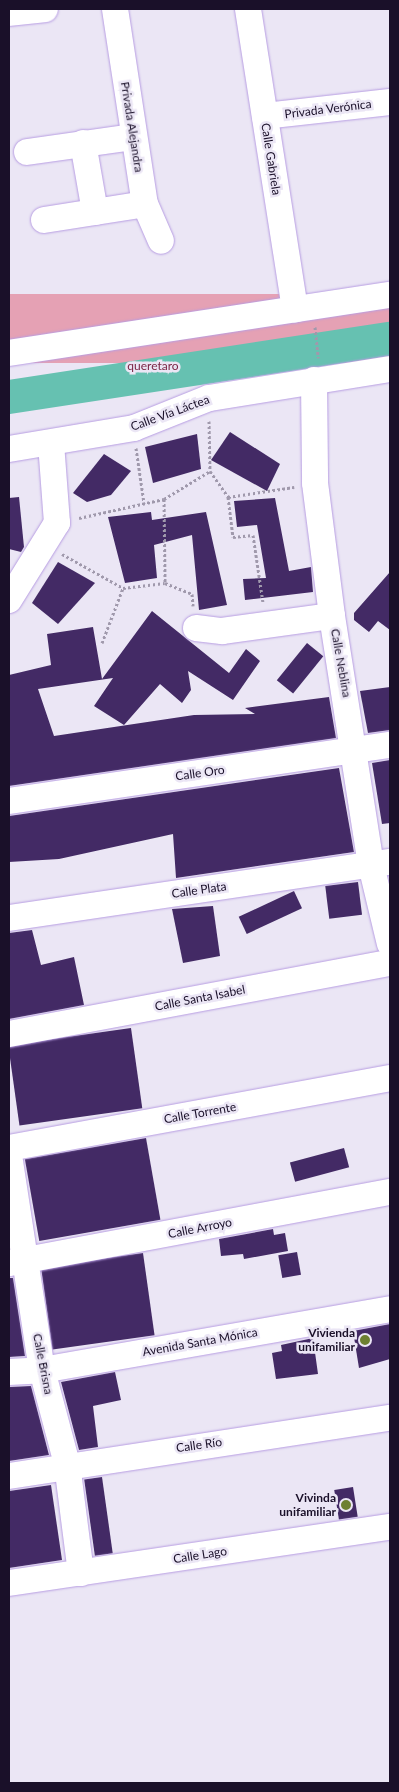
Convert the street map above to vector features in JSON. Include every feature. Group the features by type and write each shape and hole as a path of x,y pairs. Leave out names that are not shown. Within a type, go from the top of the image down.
{"street":[{"path":"9,13 45,9"},
{"name":"Privada Alejandra","path":"115,9 145,204 161,242"},
{"name":"Calle Gabriela","path":"248,9 295,309"},
{"name":"Privada Verónica","path":"265,116 390,102"},
{"path":"27,152 134,137"},
{"path":"83,143 94,212"},
{"path":"44,220 145,204"},
{"path":"9,353 390,295"},
{"name":"Calle Vía Láctea","path":"9,449 134,428 209,398 316,368 390,369"},
{"name":"Calle Neblina","path":"316,368 315,483 332,616 355,750 380,864 390,944"},
{"path":"9,600 50,534 51,443"},
{"path":"196,628 266,627 332,616"},
{"name":"Calle Oro","path":"9,801 390,745"},
{"name":"Calle Plata","path":"9,918 380,864"},
{"name":"Calle Santa Isabel","path":"9,1034 390,962"},
{"name":"Calle Torrente","path":"9,1148 390,1078"},
{"name":"Calle Brisna","path":"9,1155 18,1262 42,1370 67,1464 82,1573"},
{"name":"Calle Arroyo","path":"18,1262 390,1192"},
{"name":"Avenida Santa Mónica","path":"9,1372 42,1370 390,1309"},
{"name":"Calle Río","path":"9,1476 67,1464 390,1418"},
{"name":"Calle Lago","path":"9,1583 390,1527"}],"path":[{"path":"316,334 316,368"},
{"path":"209,398 210,471 228,497 233,537 253,535 266,627"},
{"path":"134,428 144,504"},
{"path":"50,534 164,499 210,471"},
{"path":"228,497 315,483"},
{"path":"164,499 164,583"},
{"path":"50,534 123,588 164,583 192,594 196,628"},
{"path":"102,643 123,588"}],"green space":[{"path":"9,294 390,294 390,363 9,363"}],"building":[{"path":"230,432 280,464 267,491 211,460"},
{"path":"197,434 201,469 153,483 145,447"},
{"path":"104,454 131,471 111,495 87,502 73,493"},
{"path":"19,497 24,547 21,552 9,549 9,498"},
{"path":"275,498 289,571 311,567 313,592 245,600 243,579 266,578 257,525 237,527 234,501"},
{"path":"151,512 152,520 206,512 227,605 199,610 192,535 154,545 157,578 125,583 108,517"},
{"path":"58,562 95,583 58,624 32,603"},
{"path":"390,572 390,630 378,621 369,632 354,620 354,613"},
{"path":"152,611 229,673 246,649 260,661 233,700 188,671 191,690 182,703 160,684 124,725 94,706 113,678 38,689 54,736 194,715 255,714 245,708 329,697 336,738 9,786 9,675 51,665 47,634 93,627 102,679"},
{"path":"307,643 323,656 293,694 277,680"},
{"path":"390,687 390,730 368,733 360,691"},
{"path":"390,760 390,823 382,824 372,763"},
{"path":"339,768 354,852 176,878 173,834 59,859 9,862 9,816"},
{"path":"358,882 362,915 329,919 325,886"},
{"path":"294,891 302,908 247,934 239,917"},
{"path":"213,906 220,956 183,963 172,909"},
{"path":"32,930 41,965 74,957 84,1005 9,1019 9,933"},
{"path":"131,1028 142,1108 19,1125 9,1045"},
{"path":"146,1138 160,1220 39,1241 25,1159"},
{"path":"344,1148 349,1167 295,1182 290,1162"},
{"path":"273,1229 274,1235 285,1233 288,1251 244,1259 243,1254 221,1256 219,1239"},
{"path":"297,1252 301,1275 282,1278 278,1255"},
{"path":"143,1253 155,1335 53,1350 41,1267"},
{"path":"9,1278 13,1278 25,1356 9,1357"},
{"name":"Vivienda unifamiliar","path":"390,1324 390,1359 359,1368 353,1331"},
{"path":"313,1338 318,1374 276,1379 272,1353 282,1351 281,1345"},
{"path":"115,1372 121,1400 93,1406 98,1447 79,1450 61,1382"},
{"path":"31,1386 49,1455 9,1461 9,1387"},
{"path":"102,1477 113,1553 95,1556 84,1480"},
{"path":"51,1485 62,1560 9,1568 9,1491"},
{"name":"Vivinda unifamiliar","path":"353,1487 358,1517 339,1520 334,1490"}],"waterway":[{"path":"9,397 390,339"}],"place":[{"name":"Vivienda unifamiliar","path":"365,1340"},
{"name":"Vivinda unifamiliar","path":"346,1505"}],"park label":[{"name":"queretaro","path":"153,366"}]}
